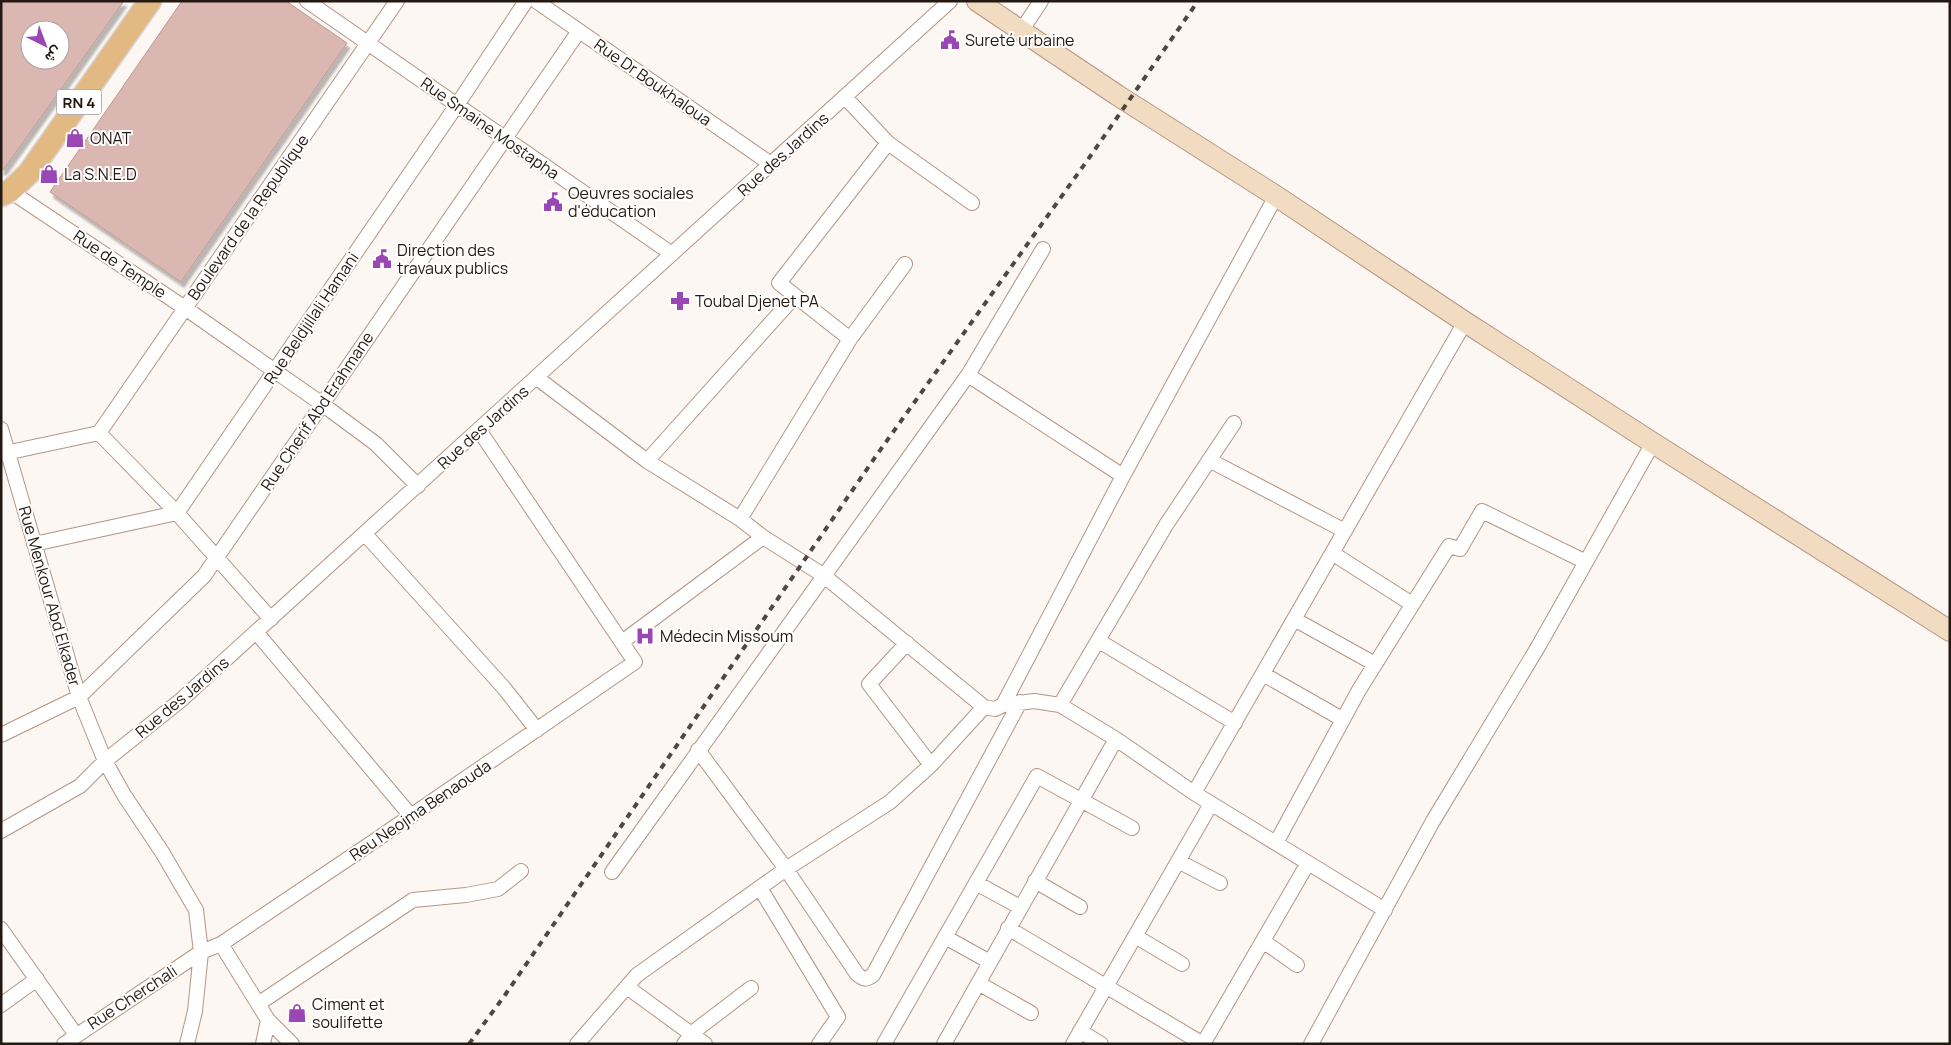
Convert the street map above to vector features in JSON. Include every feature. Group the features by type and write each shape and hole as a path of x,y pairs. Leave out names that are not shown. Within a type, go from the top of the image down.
{"main road":[{"name":"RN 4","path":"6,193 29,173 150,1"}],"street":[{"name":"Rue Smaine Mostapha","path":"307,1 672,254"},
{"name":"Boulevard de la Republique","path":"99,433 397,1"},
{"name":"Rue Beldjillali Hamani","path":"177,513 457,105 526,1"},
{"name":"Rue Dr Boukhaloua","path":"536,1 771,164"},
{"name":"Rue des Jardins","path":"1,831 80,786 105,761 181,700 950,1"},
{"path":"977,1 1117,95 1276,196 1465,322 1652,443 1950,631"},
{"path":"1021,31 1041,1"},
{"name":"Rue Cherif Abd Erahmane","path":"1,735 79,697 204,576 579,31"},
{"path":"845,97 888,143 972,203"},
{"path":"850,339 779,283 888,143"},
{"name":"Rue de Temple","path":"6,193 185,308 275,370 376,444 418,486"},
{"path":"1003,705 1123,476 1276,196"},
{"path":"612,872 968,374 1043,249"},
{"path":"740,519 850,339 905,264"},
{"path":"647,461 795,296"},
{"path":"1194,793 1465,322"},
{"path":"968,374 1123,476"},
{"path":"537,378 647,461 740,519 763,537 823,575 984,707 995,709 1003,705 1034,701 1060,705 1116,739 1194,793 1385,910"},
{"path":"1060,705 1166,524 1234,423"},
{"name":"Rue Menkour Abd Elkader","path":"1,430 4,453 34,544 79,697 105,761 124,796 162,852 196,910 201,952 195,1011 187,1044"},
{"path":"479,430 622,642 763,537"},
{"path":"4,453 99,433 177,513 271,619"},
{"path":"1310,1044 1433,821 1538,647 1652,443"},
{"path":"1209,460 1345,531"},
{"path":"1276,843 1342,720 1412,604 1449,546 1460,549 1482,511 1586,562"},
{"path":"34,544 177,513"},
{"path":"365,534 504,688 537,730"},
{"path":"1332,553 1412,604"},
{"path":"1294,619 1375,664"},
{"path":"256,632 411,816"},
{"path":"1099,641 1234,723"},
{"name":"Reu Neojma Benaouda","path":"201,952 221,944 635,662 622,642"},
{"path":"907,643 869,684 931,765"},
{"path":"1263,674 1342,720"},
{"path":"698,750 786,869 857,974 863,979 868,979 873,975 1020,702"},
{"path":"577,1044 637,975 786,869 890,802 931,765 984,707"},
{"path":"944,1044 1116,739"},
{"path":"887,1043 1037,776 1132,828"},
{"path":"1073,1044 1212,804"},
{"path":"1178,860 1220,883"},
{"path":"1008,928 1203,1044 1308,863"},
{"path":"258,1004 413,900 466,895 498,889 520,872"},
{"path":"1035,881 1080,907"},
{"path":"976,883 1020,907"},
{"path":"760,888 838,1016 819,1044"},
{"path":"1,929 76,1035"},
{"path":"1135,936 1182,964"},
{"path":"945,937 990,962"},
{"path":"1263,941 1297,965"},
{"path":"221,944 268,1020 291,1043"},
{"name":"Rue Cherchali","path":"64,1044 201,952"},
{"path":"1,1004 36,979"},
{"path":"978,983 1031,1013"},
{"path":"626,987 688,1038 706,1044"},
{"path":"688,1038 751,988"},
{"path":"263,1044 268,1020"},
{"path":"1080,1031 1101,1044"}],"building":[{"path":"1,1 124,1 4,169 1,170"},
{"path":"182,1 286,1 347,43 181,282 50,192"}],"railway":[{"path":"469,1044 505,995 876,456 1089,158 1198,1"}],"place":[{"name":"Sureté urbaine","path":"950,40"},
{"name":"ONAT","path":"75,138"},
{"name":"La S.N.E.D","path":"49,174"},
{"name":"Oeuvres sociales d'éducation","path":"553,202"},
{"name":"Direction des travaux publics","path":"382,259"},
{"name":"Toubal Djenet PA","path":"680,301"},
{"name":"Médecin Missoum","path":"645,636"},
{"name":"Ciment et soulifette","path":"297,1013"}]}
